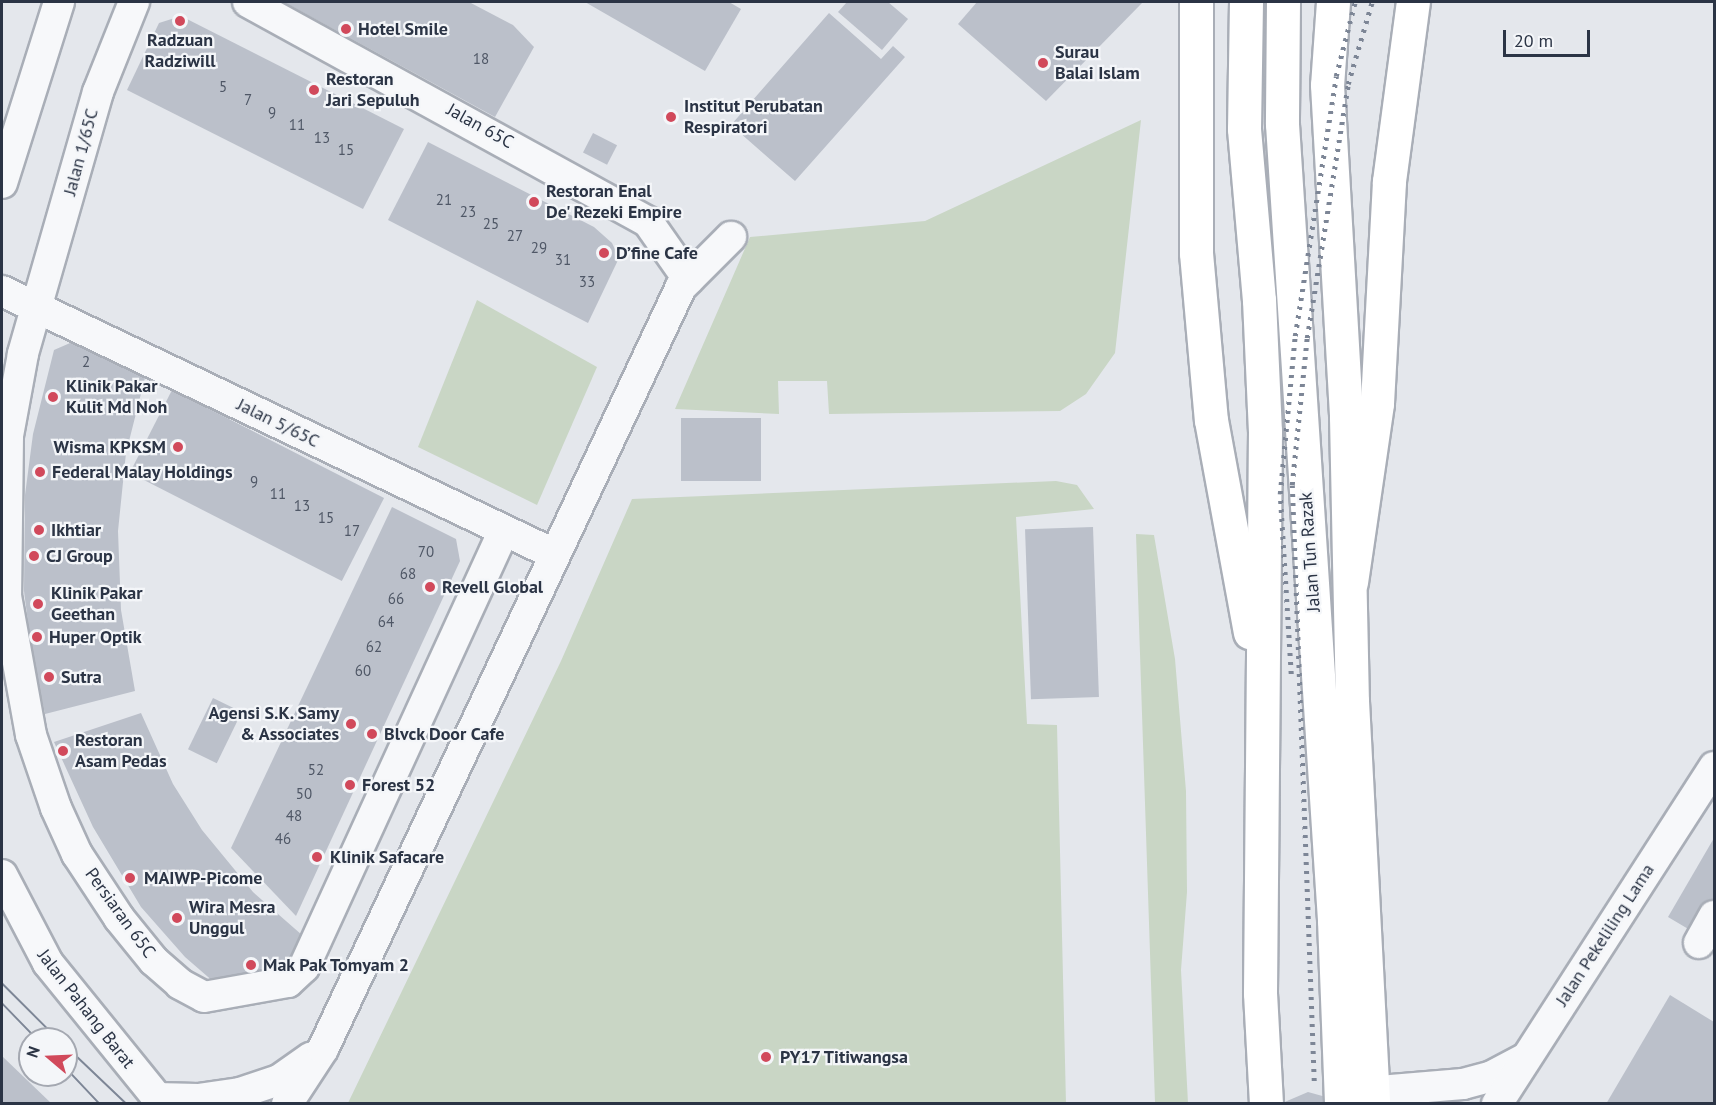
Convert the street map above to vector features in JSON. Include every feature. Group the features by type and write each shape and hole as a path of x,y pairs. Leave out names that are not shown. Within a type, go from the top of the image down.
{"main road":[{"path":"1196,2 1196,253 1211,420 1265,720"},
{"path":"1197,53 1204,2"},
{"path":"1246,2 1244,129 1259,300 1265,431 1265,720 1260,993 1266,1104"},
{"name":"Jalan Tun Razak","path":"1283,2 1282,124 1334,920 1341,1104"},
{"path":"1333,2 1327,85 1351,582"},
{"path":"1351,582 1377,403 1389,181 1413,2"},
{"name":"Jalan Tun Razak","path":"1351,582 1352,701 1371,1063 1391,1099"}],"street":[{"path":"2,183 59,2"},
{"name":"Jalan 1/65C","path":"36,306 98,92 134,2"},
{"name":"Jalan 65C","path":"248,2 648,222 688,279"},
{"path":"287,1104 323,1049 554,554 688,279 731,237"},
{"name":"Jalan 5/65C","path":"2,291 554,554"},
{"name":"Persiaran 65C","path":"36,306 22,354 8,436 4,545 11,629 31,735 56,808 98,888 154,961 180,984 204,997 288,982 304,967 504,531"},
{"name":"Jalan Pekeliling Lama","path":"1497,1104 1714,767"},
{"name":"Jalan Pahang Barat","path":"2,875 48,963 159,1101"},
{"path":"1699,943 1714,916"},
{"path":"159,1101 198,1099 260,1087 279,1080 323,1049"},
{"path":"314,1104 323,1049"},
{"path":"1391,1099 1492,1076 1527,1057"}],"green space":[{"path":"1141,120 1115,353 1086,394 1060,411 829,414 827,381 778,381 779,414 675,409 750,237 925,221"},
{"path":"477,300 597,367 537,505 418,447"},
{"path":"1056,481 1077,485 1094,509 1016,517 1027,724 1057,725 1066,1103 348,1103 561,661 632,499"},
{"path":"1136,534 1154,535 1175,659 1186,791 1187,892 1181,970 1188,1103 1155,1103"}],"building":[{"path":"284,2 469,2 513,25 534,47 495,117"},
{"path":"585,2 729,2 741,9 705,71"},
{"path":"847,2 888,2 908,19 882,50 838,12"},
{"name":"Surau Balai Islam","path":"977,2 1143,2 1046,101 958,24"},
{"path":"829,13 881,59 893,46 905,57 795,181 731,125"},
{"path":"181,16 404,129 363,209 127,90 159,23"},
{"path":"593,133 617,145 607,165 583,153"},
{"path":"428,142 594,227 612,243 619,258 588,323 388,220"},
{"path":"77,340 146,374 126,453 118,531 121,610 135,691 45,714 32,654 24,591 25,495 33,434 54,350"},
{"path":"172,390 384,498 342,581 130,473"},
{"path":"681,418 761,418 761,481 681,481"},
{"path":"392,507 456,539 460,561 296,916 231,848"},
{"path":"1093,527 1099,697 1031,699 1025,529"},
{"path":"213,698 242,712 217,763 188,749"},
{"path":"141,713 173,784 202,830 253,892 302,935 286,971 215,983 185,957 141,907 93,827 54,742"},
{"path":"1714,838 1714,900 1695,933 1668,917"},
{"path":"1670,995 1714,1022 1714,1104 1606,1104"},
{"path":"2,1056 18,1071 18,1087 34,1087 52,1104 2,1104"},
{"path":"1308,1092 1326,1097 1341,1104 1280,1104"}],"tram line":[{"path":"2,983 46,1027"},
{"path":"2,1003 25,1027"},
{"path":"78,1057 127,1104"},
{"path":"78,1081 100,1104"}],"railway":[{"path":"1291,674 1280,494 1295,336 1336,76 1355,2"},
{"path":"1314,1081 1292,485 1307,338 1348,84 1372,2"}],"place":[{"name":"Radzuan Radziwill","path":"180,21"},
{"name":"Hotel Smile","path":"346,29"},
{"name":"Surau Balai Islam","path":"1043,63"},
{"name":"Restoran Jari Sepuluh","path":"314,90"},
{"name":"Institut Perubatan Respiratori","path":"671,117"},
{"name":"Restoran Enal De' Rezeki Empire","path":"534,202"},
{"name":"D’fine Cafe","path":"604,253"},
{"name":"Klinik Pakar Kulit Md Noh","path":"53,397"},
{"name":"Wisma KPKSM","path":"178,447"},
{"name":"Federal Malay Holdings","path":"40,472"},
{"name":"Ikhtiar","path":"39,530"},
{"name":"CJ Group","path":"34,556"},
{"name":"Revell Global","path":"430,587"},
{"name":"Klinik Pakar Geethan","path":"38,604"},
{"name":"Huper Optik","path":"37,637"},
{"name":"Sutra","path":"49,677"},
{"name":"Agensi S.K. Samy & Associates","path":"351,724"},
{"name":"Blvck Door Cafe","path":"372,734"},
{"name":"Restoran Asam Pedas","path":"63,751"},
{"name":"Forest 52","path":"350,785"},
{"name":"Klinik Safacare","path":"317,857"},
{"name":"MAIWP-Picome","path":"130,878"},
{"name":"Wira Mesra Unggul","path":"177,918"},
{"name":"Mak Pak Tomyam 2","path":"251,965"},
{"name":"PY17 Titiwangsa","path":"766,1057"}]}
